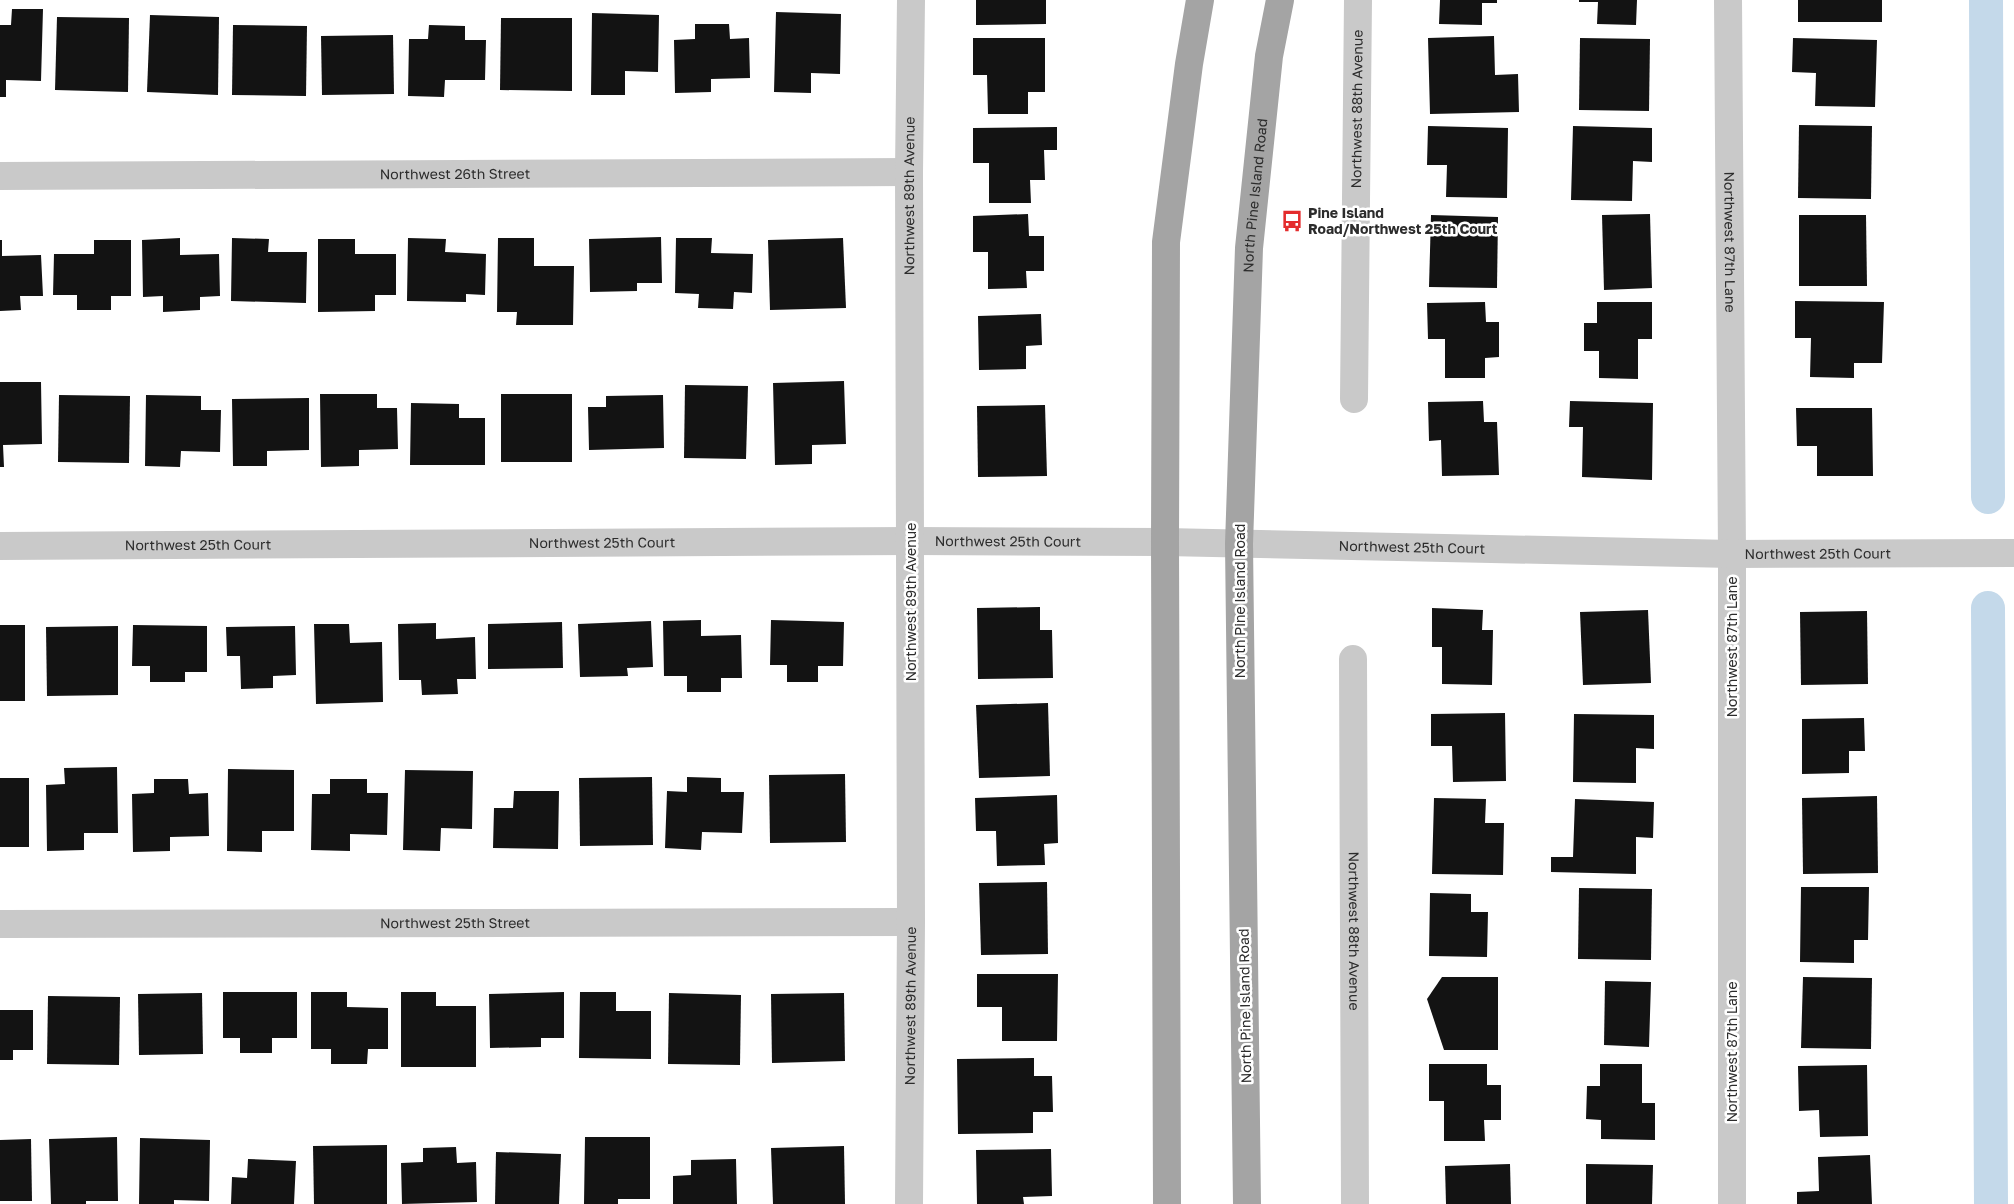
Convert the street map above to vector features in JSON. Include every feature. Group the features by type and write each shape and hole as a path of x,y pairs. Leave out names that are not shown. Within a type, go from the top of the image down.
{"main road":[{"path":"1167,1204 1166,242 1189,64 1200,0"},
{"name":"North Pine Island Road","path":"1247,1204 1239,544 1249,248 1269,56 1280,0"}],"street":[{"name":"Northwest 89th Avenue","path":"909,1204 911,541 909,172 911,0"},
{"name":"Northwest 88th Avenue","path":"1354,399 1358,0"},
{"name":"Northwest 87th Lane","path":"1728,0 1732,554 1732,1204"},
{"name":"Northwest 26th Street","path":"0,176 909,172"},
{"name":"Northwest 25th Court","path":"0,546 911,541 1165,542 1732,554 2014,553"},
{"name":"Northwest 88th Avenue","path":"1353,659 1355,1204"},
{"name":"Northwest 25th Street","path":"0,924 911,922"}],"building":[{"path":"976,0 1046,0 1046,24 976,25"},
{"path":"1440,0 1497,0 1497,3 1482,3 1482,25 1439,24"},
{"path":"1579,0 1637,0 1636,25 1597,24 1598,2 1579,2"},
{"path":"1798,0 1882,0 1882,22 1798,22"},
{"path":"12,9 43,9 41,81 6,80 6,97 0,97 0,25 11,25"},
{"path":"776,12 841,14 840,74 811,73 811,93 774,92"},
{"path":"592,13 659,15 658,72 625,71 625,95 591,95"},
{"path":"150,15 219,17 218,95 147,92"},
{"path":"57,17 129,18 128,92 55,90"},
{"path":"501,18 572,18 572,91 500,90"},
{"path":"695,24 729,24 730,39 749,38 750,78 711,79 711,92 675,93 674,40 695,39"},
{"path":"233,25 307,26 306,96 232,95"},
{"path":"429,25 465,26 465,40 486,40 485,80 445,80 444,97 408,96 409,39 428,39"},
{"path":"393,35 394,94 322,95 321,36"},
{"path":"1494,36 1495,75 1518,74 1519,112 1430,114 1428,38"},
{"path":"973,38 1045,38 1045,92 1028,92 1028,114 988,114 987,75 973,75"},
{"path":"1580,38 1650,39 1649,111 1579,110"},
{"path":"1793,38 1877,40 1875,107 1815,106 1816,73 1792,72"},
{"path":"1799,125 1872,126 1871,199 1798,198"},
{"path":"1428,126 1508,128 1507,198 1446,197 1447,165 1427,165"},
{"path":"1573,126 1652,128 1652,162 1633,161 1632,201 1571,200"},
{"path":"1057,127 1057,150 1044,150 1045,180 1030,180 1031,203 989,203 989,163 973,163 973,128"},
{"path":"1028,214 1029,236 1044,236 1044,271 1026,271 1027,288 988,289 988,252 973,252 973,216"},
{"path":"1650,214 1652,288 1604,290 1602,215"},
{"path":"1431,215 1498,217 1497,288 1429,287"},
{"path":"1799,215 1866,215 1867,286 1799,286"},
{"path":"661,237 662,283 637,283 637,291 590,292 589,239"},
{"path":"180,238 180,255 219,254 220,296 200,297 200,310 163,312 163,296 143,297 142,240"},
{"path":"232,238 269,239 268,252 307,252 306,303 231,301"},
{"path":"408,238 446,239 445,252 486,254 485,295 466,294 466,302 407,301"},
{"path":"498,238 534,238 534,266 574,266 573,325 516,325 517,312 497,312"},
{"path":"676,238 712,238 711,253 753,254 752,293 734,292 733,309 698,308 699,294 675,293"},
{"path":"843,238 846,308 770,310 768,240"},
{"path":"318,239 355,239 355,254 396,254 396,295 375,295 375,311 318,312"},
{"path":"0,240 2,240 2,256 41,255 43,296 20,296 21,310 0,311"},
{"path":"94,240 131,240 131,296 111,296 111,310 77,310 77,295 53,295 54,254 94,254"},
{"path":"1795,301 1884,302 1882,363 1854,363 1854,378 1810,377 1811,338 1795,338"},
{"path":"1485,302 1486,322 1499,322 1499,357 1485,358 1485,378 1445,378 1445,339 1428,339 1427,303"},
{"path":"1597,302 1652,302 1652,339 1638,339 1638,379 1599,378 1599,351 1584,351 1584,323 1597,323"},
{"path":"1041,314 1042,345 1026,346 1026,369 979,370 978,316"},
{"path":"844,381 846,444 812,445 812,464 775,465 773,383"},
{"path":"0,382 41,382 42,444 3,445 4,467 0,467"},
{"path":"685,385 748,386 746,459 684,458"},
{"path":"320,394 377,394 377,408 397,408 398,449 359,450 359,466 321,467"},
{"path":"501,394 572,394 572,462 501,462"},
{"path":"59,395 130,396 129,463 58,462"},
{"path":"146,395 201,396 201,410 221,410 220,452 181,451 180,467 145,466"},
{"path":"663,395 664,448 589,450 588,407 606,407 606,396"},
{"path":"309,398 309,450 267,451 267,466 233,466 232,399"},
{"path":"1483,401 1484,422 1497,422 1499,475 1442,476 1441,440 1429,441 1428,402"},
{"path":"1570,401 1653,403 1652,480 1582,477 1583,427 1569,427"},
{"path":"411,403 459,404 459,418 485,418 485,465 410,465"},
{"path":"1045,405 1047,476 978,477 977,406"},
{"path":"1796,408 1872,408 1873,476 1817,476 1817,446 1797,446"},
{"path":"1040,607 1040,630 1052,630 1053,678 978,679 977,608"},
{"path":"1432,608 1483,610 1482,630 1493,630 1492,685 1442,684 1442,647 1432,647"},
{"path":"1648,610 1651,683 1583,685 1580,612"},
{"path":"1867,611 1868,684 1801,685 1800,612"},
{"path":"701,620 701,636 741,635 742,678 721,678 721,692 687,692 687,676 664,676 663,621"},
{"path":"771,620 844,622 843,666 818,666 818,682 787,682 787,665 770,665"},
{"path":"651,621 653,667 627,668 628,676 580,677 578,624"},
{"path":"562,622 563,668 488,669 488,624"},
{"path":"436,623 436,639 475,637 476,679 457,679 458,694 422,695 421,680 399,680 398,624"},
{"path":"314,624 349,624 350,643 382,642 383,702 316,704"},
{"path":"0,625 25,625 25,701 0,701"},
{"path":"133,625 207,626 207,672 185,672 185,682 150,682 150,666 132,666"},
{"path":"118,626 118,695 47,696 46,627"},
{"path":"295,626 296,675 273,676 273,688 241,689 240,656 227,656 226,627"},
{"path":"1048,703 1050,776 979,778 976,705"},
{"path":"1505,713 1506,781 1453,782 1452,746 1431,746 1431,714"},
{"path":"1574,714 1654,715 1654,749 1636,748 1636,783 1573,782"},
{"path":"1864,718 1865,751 1849,751 1849,773 1802,774 1802,719"},
{"path":"117,767 118,833 84,833 84,850 47,851 46,785 65,784 64,768"},
{"path":"228,769 294,770 294,831 262,831 262,852 227,851"},
{"path":"405,770 473,771 472,829 441,828 440,851 403,850"},
{"path":"845,774 846,842 770,843 769,775"},
{"path":"652,777 653,845 580,846 579,778"},
{"path":"687,777 721,778 721,792 744,792 742,833 702,832 701,850 665,848 667,791 687,792"},
{"path":"0,778 29,778 29,847 0,847"},
{"path":"154,779 188,779 189,794 208,793 209,836 170,837 170,851 133,852 132,794 154,793"},
{"path":"330,779 367,779 367,793 388,793 387,835 350,834 350,851 311,850 312,794 330,794"},
{"path":"514,791 559,791 558,849 493,848 494,808 513,808"},
{"path":"1057,795 1058,843 1044,844 1045,865 997,866 996,831 976,831 975,798"},
{"path":"1877,796 1878,873 1803,874 1802,798"},
{"path":"1434,798 1486,799 1485,823 1504,823 1503,875 1432,874"},
{"path":"1575,799 1654,802 1653,838 1636,837 1636,874 1551,872 1551,857 1573,857"},
{"path":"1047,882 1048,954 981,955 979,883"},
{"path":"1801,887 1869,887 1868,940 1854,940 1854,963 1800,962"},
{"path":"1579,888 1652,889 1651,960 1578,959"},
{"path":"1430,893 1471,894 1471,912 1488,912 1487,957 1429,956"},
{"path":"977,974 1058,974 1057,1041 1002,1041 1002,1007 977,1007"},
{"path":"1442,977 1498,977 1498,1050 1444,1050 1427,999"},
{"path":"1803,977 1872,978 1871,1049 1801,1048"},
{"path":"1605,981 1651,982 1649,1047 1604,1045"},
{"path":"223,992 297,992 297,1038 272,1038 272,1053 240,1053 240,1038 223,1038"},
{"path":"311,992 347,992 347,1007 388,1008 388,1049 368,1049 367,1064 331,1064 331,1049 311,1049"},
{"path":"401,992 436,992 436,1006 476,1006 476,1067 401,1067"},
{"path":"564,992 564,1038 541,1038 541,1047 490,1048 489,994"},
{"path":"580,992 616,992 616,1011 651,1011 651,1059 579,1058"},
{"path":"202,993 203,1054 139,1055 138,994"},
{"path":"669,993 741,995 740,1065 668,1064"},
{"path":"844,993 845,1061 772,1063 771,994"},
{"path":"48,996 120,997 119,1065 47,1064"},
{"path":"0,1010 33,1010 33,1050 13,1050 13,1060 0,1060"},
{"path":"1034,1058 1034,1076 1052,1076 1053,1112 1033,1112 1033,1133 958,1134 957,1059"},
{"path":"1429,1064 1487,1064 1487,1085 1501,1085 1501,1120 1484,1120 1485,1141 1444,1141 1444,1101 1429,1101"},
{"path":"1600,1064 1642,1064 1642,1103 1655,1103 1655,1140 1601,1139 1601,1120 1586,1119 1587,1086 1600,1086"},
{"path":"1867,1065 1868,1136 1820,1137 1819,1110 1799,1111 1798,1066"},
{"path":"117,1137 118,1201 86,1201 86,1204 51,1204 49,1139"},
{"path":"585,1137 650,1137 650,1199 618,1199 618,1204 584,1204"},
{"path":"140,1138 210,1140 209,1201 174,1200 174,1204 139,1204"},
{"path":"31,1139 32,1201 0,1201 0,1140"},
{"path":"387,1145 387,1204 314,1204 313,1146"},
{"path":"844,1146 845,1204 773,1204 771,1148"},
{"path":"456,1147 457,1163 476,1162 477,1202 402,1204 401,1163 423,1162 423,1148"},
{"path":"1051,1149 1052,1196 1023,1197 1024,1204 977,1204 976,1150"},
{"path":"496,1152 561,1154 559,1204 495,1204"},
{"path":"1870,1155 1872,1204 1797,1204 1797,1192 1819,1191 1818,1157"},
{"path":"248,1159 296,1161 294,1204 231,1204 232,1177 247,1178"},
{"path":"736,1159 737,1204 673,1204 673,1176 691,1175 691,1160"},
{"path":"1510,1164 1511,1204 1446,1204 1445,1166"},
{"path":"1586,1164 1653,1165 1652,1204 1586,1204"}],"waterway":[{"path":"1986,0 1988,497"},
{"path":"1988,608 1991,1204"}],"place":[{"name":"Pine Island Road/Northwest 25th Court","path":"1292,221"}]}
